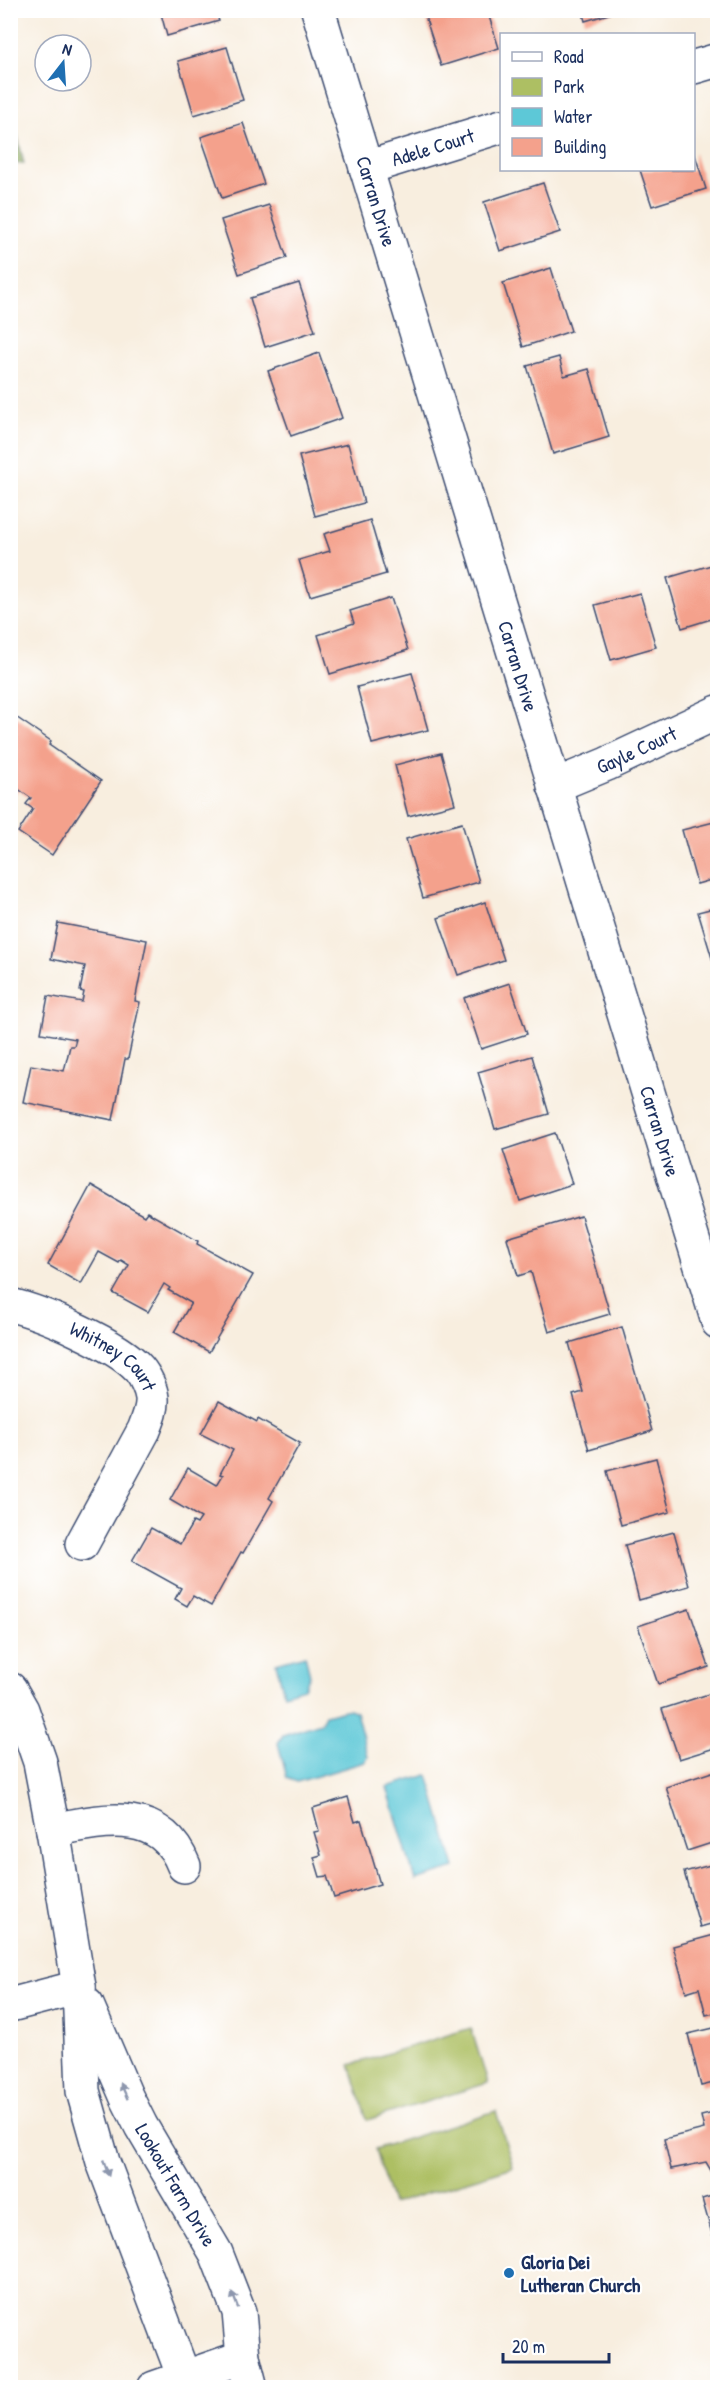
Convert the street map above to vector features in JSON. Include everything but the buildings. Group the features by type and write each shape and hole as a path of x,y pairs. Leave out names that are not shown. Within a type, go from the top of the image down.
{"street":[{"name":"Carran Drive","path":"318,10 717,1322"},
{"path":"695,66 717,60"},
{"name":"Adele Court","path":"366,168 500,126"},
{"name":"Gayle Court","path":"554,786 607,765 717,712"},
{"name":"Whitney Court","path":"10,1305 52,1319 117,1353 138,1368 147,1383 152,1399 150,1415 144,1430 82,1544"},
{"name":"Lookout Farm Drive","path":"10,1689 22,1710 40,1762 53,1830 79,1987 83,2091 107,2172 187,2382"},
{"path":"53,1830 117,1820 141,1823 158,1830 171,1841 184,1866"},
{"path":"10,2005 79,1987"},
{"name":"Lookout Farm Drive","path":"79,1987 132,2108 216,2253 239,2312 247,2372"},
{"path":"154,2388 247,2372"}],"green space":[{"path":"11,109 24,164 11,163"},
{"path":"471,2028 488,2083 367,2120 350,2065"},
{"path":"496,2111 513,2167 392,2204 375,2149"}],"water":[{"path":"305,1655 310,1675 304,1688 284,1694 276,1663"},
{"path":"349,1709 356,1712 368,1757 365,1762 297,1782 287,1778 278,1743 283,1735 321,1723 325,1715"},
{"path":"428,1775 455,1868 415,1880 387,1787"}],"place":[{"name":"Gloria Dei Lutheran Church","path":"509,2273"}]}
